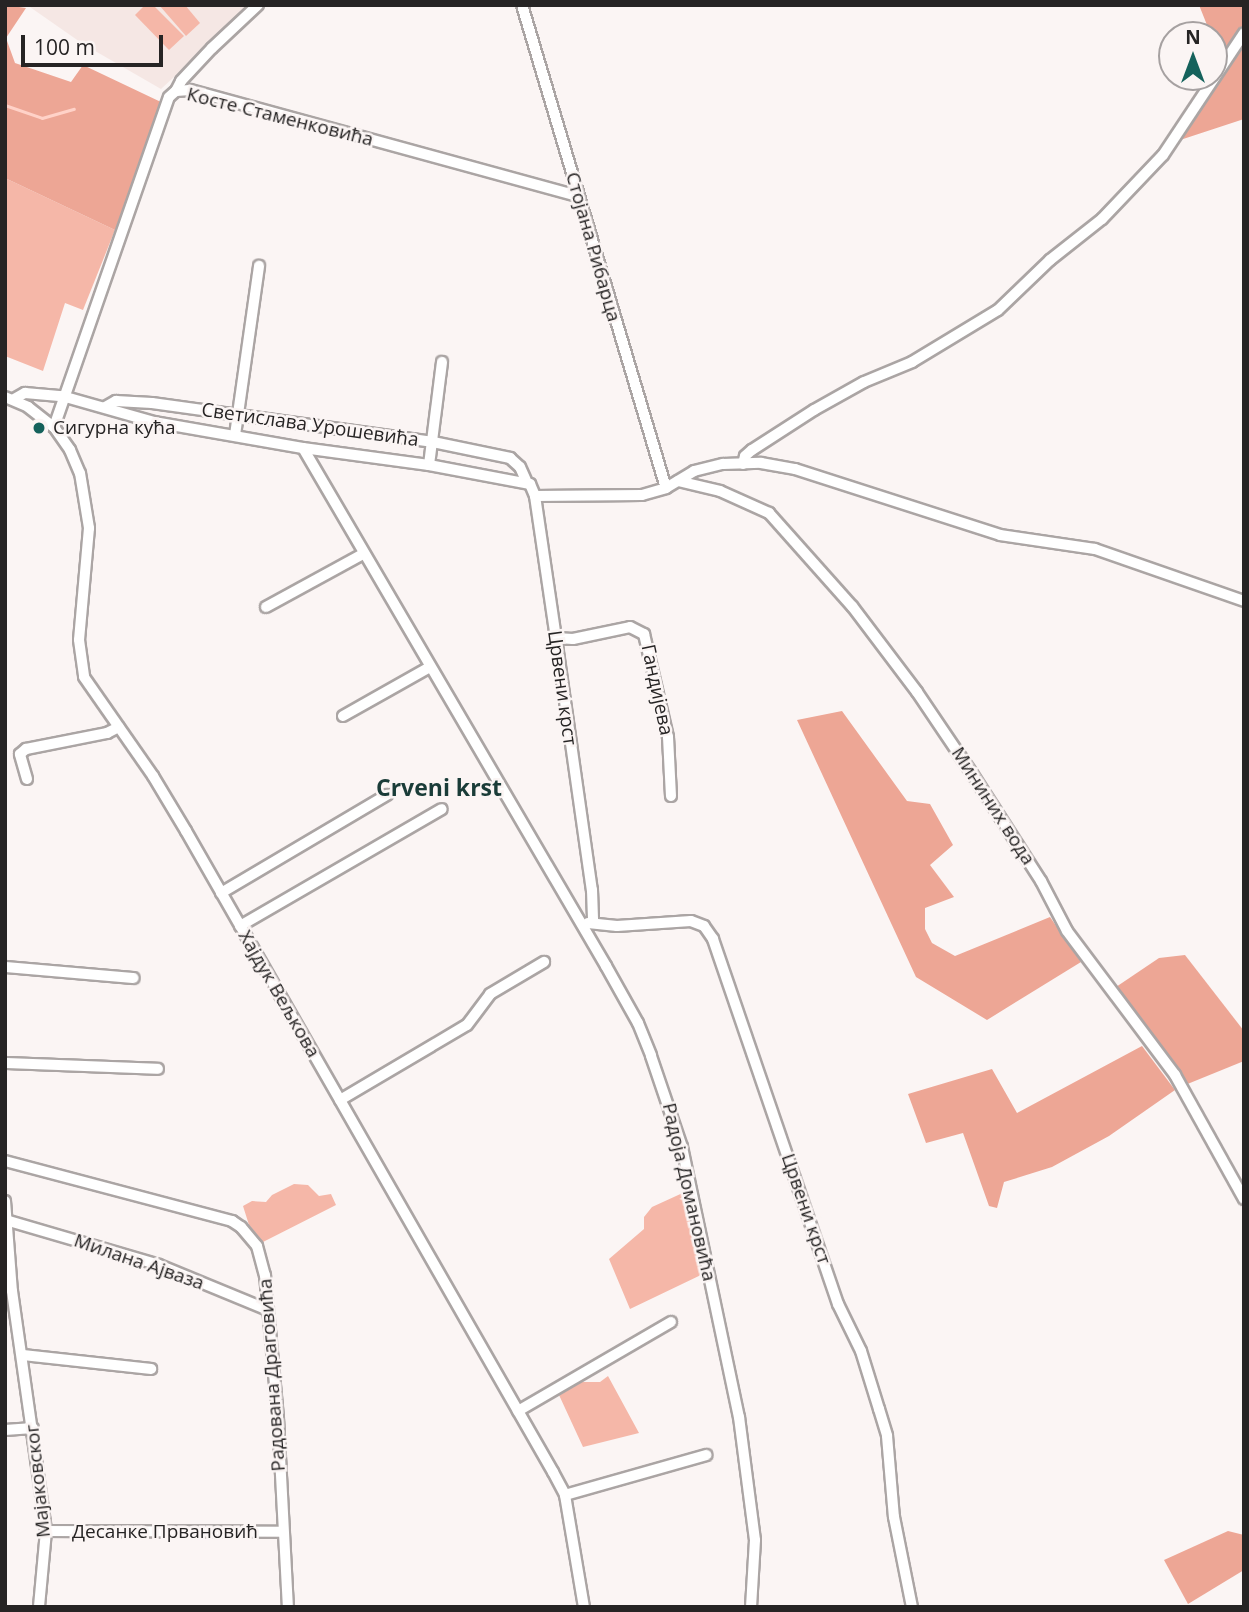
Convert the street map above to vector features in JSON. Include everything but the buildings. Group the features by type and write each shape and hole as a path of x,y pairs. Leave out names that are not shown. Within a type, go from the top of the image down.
{"street":[{"path":"176,91 181,81 204,56 258,5"},
{"name":"Стојана Рибарца","path":"522,5 666,488"},
{"path":"743,464 745,456 752,450 814,410 864,382 912,362 998,310 1050,260 1102,219 1163,155 1244,33"},
{"name":"Косте Стаменковића","path":"54,427 62,396 170,97 176,91 190,90 577,196"},
{"path":"235,435 259,265"},
{"name":"Светислава Урошевића","path":"429,465 442,362"},
{"name":"Светислава Урошевића","path":"9,398 25,393 62,396 105,407 130,417 303,448 429,465 527,483"},
{"name":"Хајдук Вељкова","path":"9,398 54,427 70,450 80,473 88,517 80,660 84,677 153,776 565,1495 584,1607"},
{"name":"Светислава Урошевића","path":"105,407 125,401 433,442 510,458 520,467 535,496"},
{"name":"Радоја Домановића","path":"303,448 430,667 587,923 638,1023 668,1100 682,1147 748,1467 755,1540 751,1607"},
{"path":"535,496 620,497 666,488 694,471 723,464 794,469 1000,534 1095,549 1244,601"},
{"name":"Мининих вода","path":"678,481 720,491 769,513 852,607 917,692 971,772 1041,881 1067,931 1175,1074 1244,1199"},
{"name":"Црвени крст","path":"535,496 592,890 587,923 617,926 691,921 704,926 713,939 838,1304 861,1351 879,1409 887,1436 894,1517 912,1607"},
{"path":"266,607 363,554"},
{"name":"Гандијева","path":"556,638 573,639 630,627 644,634 668,737 671,796"},
{"path":"343,716 430,667"},
{"path":"27,779 20,754 26,749 107,733 119,727"},
{"path":"221,893 387,795"},
{"path":"240,926 442,809"},
{"path":"340,1100 467,1026 490,994 544,962"},
{"path":"5,967 134,978"},
{"path":"5,1063 158,1069"},
{"name":"Радована Драговића","path":"5,1161 232,1221 252,1239 261,1256 265,1275 278,1418 288,1607"},
{"name":"Мајаковског","path":"5,1201 9,1221 12,1291 46,1531 39,1607"},
{"name":"Милана Ајваза","path":"9,1221 159,1265 266,1309"},
{"path":"518,1411 671,1322"},
{"path":"23,1355 151,1368"},
{"path":"5,1430 33,1428"},
{"path":"565,1495 706,1455"},
{"name":"Десанке Првановић","path":"46,1531 283,1532"}],"shaded area":[{"path":"5,5 26,8 6,38 15,63 71,82 83,65 163,103 115,230 5,178"},
{"path":"27,5 252,5 161,89 83,44"},
{"path":"145,5 153,5 184,36 169,50 135,15"},
{"path":"159,5 185,5 200,23 186,36"},
{"path":"1199,5 1244,5 1244,119 1171,143 1205,91 1228,91 1228,21 1205,21"},
{"path":"5,178 115,230 83,310 65,303 43,371 5,356"},
{"path":"842,711 907,801 930,804 953,845 930,865 954,897 925,908 925,929 932,943 955,956 1050,917 1081,962 987,1020 916,977 797,720"},
{"path":"1185,955 1244,1031 1244,1061 1185,1085 1116,987 1159,958"},
{"path":"1142,1046 1175,1090 1109,1136 1052,1167 1004,1182 997,1208 989,1206 963,1133 926,1143 908,1094 992,1069 1017,1113"},
{"path":"294,1184 308,1185 319,1196 331,1194 336,1205 263,1242 249,1225 243,1206 252,1201 266,1202 272,1195"},
{"path":"687,1191 703,1274 630,1309 609,1259 644,1229 644,1217 652,1207"},
{"path":"608,1376 639,1433 583,1447 559,1395 581,1382 600,1382"},
{"path":"1228,1531 1244,1535 1244,1570 1188,1604 1164,1560"}],"waterway":[{"path":"5,105 42,118 74,109"}],"place":[{"name":"Сигурна кућа","path":"39,428"}],"district":[{"name":"Crveni krst","path":"439,787"}]}
